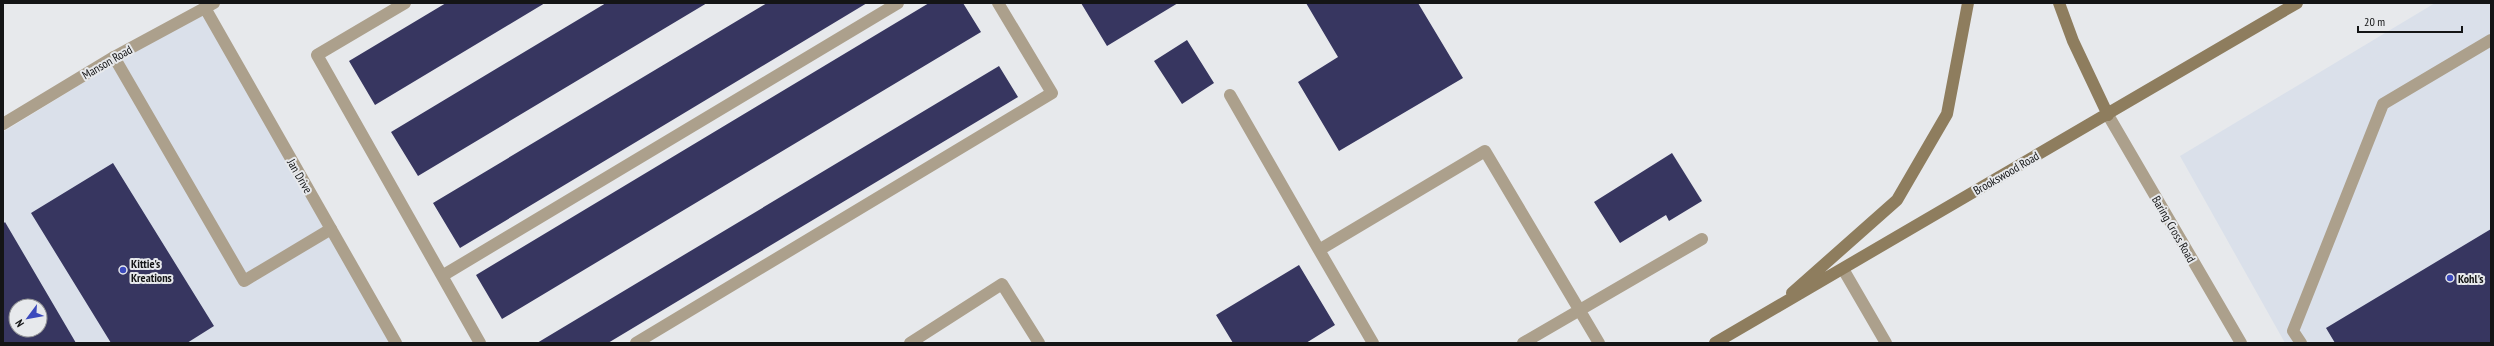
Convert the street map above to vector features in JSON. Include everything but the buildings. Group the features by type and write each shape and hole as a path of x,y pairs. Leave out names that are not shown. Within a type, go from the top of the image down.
{"main road":[{"path":"1773,310 1897,200 1947,114 1968,3"},
{"path":"2058,3 2073,41 2108,115"},
{"name":"Brookswood Road","path":"1715,343 2108,115 2297,3"}],"street":[{"path":"405,3 317,55 480,343"},
{"path":"442,276 898,3"},
{"path":"636,343 1052,94 998,3"},
{"name":"Manson Road","path":"3,124 114,57 209,6"},
{"name":"Jan Drive","path":"209,6 331,229 396,343"},
{"path":"2300,343 2293,330 2383,104 2491,40"},
{"path":"114,57 244,282 331,229"},
{"path":"1230,95 1373,343"},
{"name":"Baring Cross Road","path":"2108,115 2241,343"},
{"path":"1319,250 1485,150 1599,343"},
{"path":"1524,343 1702,239"},
{"path":"1843,269 1886,343"},
{"path":"910,343 1002,284 1038,343"}],"shaded area":[{"path":"2435,3 2491,3 2491,343 2285,343 2180,156"},
{"path":"205,8 403,343 3,343 3,132"}],"place":[{"name":"Kittie's Kreations","path":"123,270"},
{"name":"Kohl's","path":"2450,278"}]}
